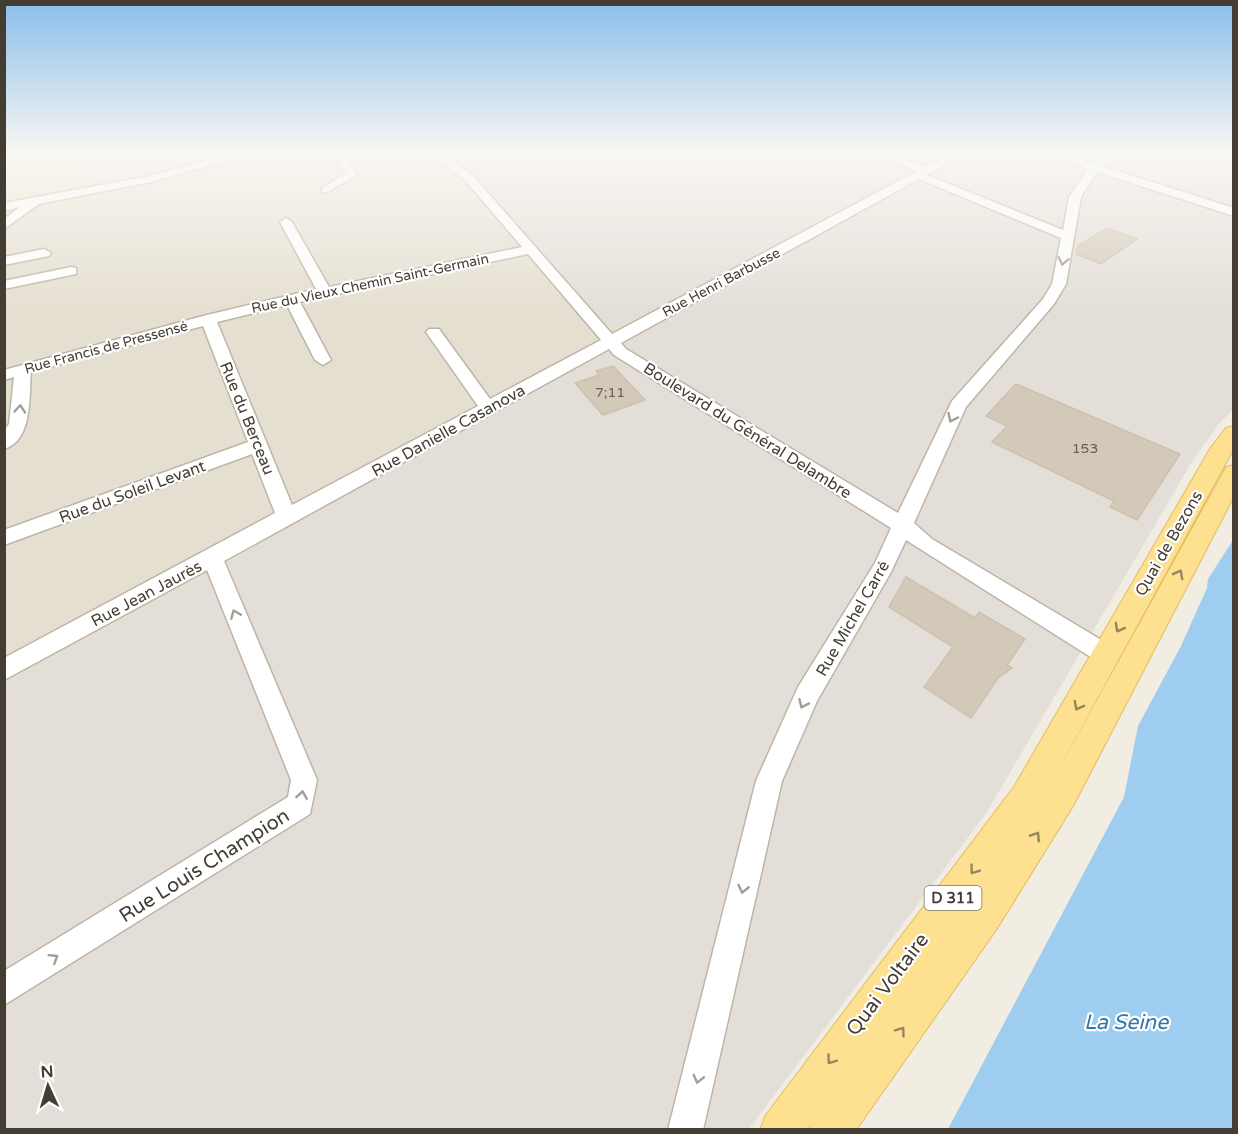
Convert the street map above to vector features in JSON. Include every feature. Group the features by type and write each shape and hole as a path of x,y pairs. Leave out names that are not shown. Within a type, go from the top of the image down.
{"main road":[{"name":"Quai de Bezons","path":"1125,662 1221,448 1233,433"},
{"name":"Quai de Bezons","path":"1125,662 1233,473"},
{"name":"Quai Voltaire","path":"781,1130 1025,798 1078,707 1125,662"},
{"name":"D 311","path":"830,1130 983,917 1062,795 1125,662"}],"street":[{"path":"4,225 38,206"},
{"name":"Boulevard du Général Delambre","path":"494,206 620,352 902,525 925,544 1125,662"},
{"name":"Rue Henri Barbusse","path":"610,342 861,206"},
{"path":"998,206 1069,237"},
{"name":"Rue Michel Carré","path":"686,1130 769,781 807,695 884,566 958,405 1049,302 1059,284 1074,206"},
{"path":"1214,206 1233,212"},
{"path":"286,222 324,291"},
{"name":"Rue du Vieux Chemin Saint-Germain","path":"208,319 324,291 532,249"},
{"path":"4,261 45,253"},
{"path":"4,285 71,271"},
{"path":"291,299 323,360"},
{"name":"Rue Francis de Pressensé","path":"4,375 208,319"},
{"name":"Rue du Berceau","path":"208,319 287,518"},
{"path":"434,332 488,408"},
{"name":"Rue Danielle Casanova","path":"287,518 610,342"},
{"path":"4,443 18,425 23,370"},
{"name":"Rue du Soleil Levant","path":"4,538 259,445"},
{"name":"Rue Jean Jaurès","path":"4,670 287,518"},
{"name":"Rue Louis Champion","path":"4,989 300,805 304,780 212,557"}],"shaded area":[{"path":"5,206 873,206 459,430 199,578 5,684"},
{"path":"503,206 846,206 703,282 704,284 615,329 605,324"},
{"path":"873,206 1233,206 1233,409 1193,460 987,812 749,1129 5,1130 5,684 199,578 459,430"}],"water":[{"name":"La Seine","path":"1233,540 1233,1129 948,1129 1124,797 1138,726 1181,646 1207,588 1208,579"}],"building":[{"path":"1107,228 1137,239 1101,264 1076,254 1078,246"},
{"path":"613,366 645,400 603,415 575,383 599,375 596,371"},
{"path":"1016,384 1180,454 1137,520 1110,507 1114,501 992,442 1007,426 986,416"},
{"path":"906,577 975,618 979,612 1025,639 1007,665 1012,668 998,678 971,718 924,687 953,647 889,607"}]}
